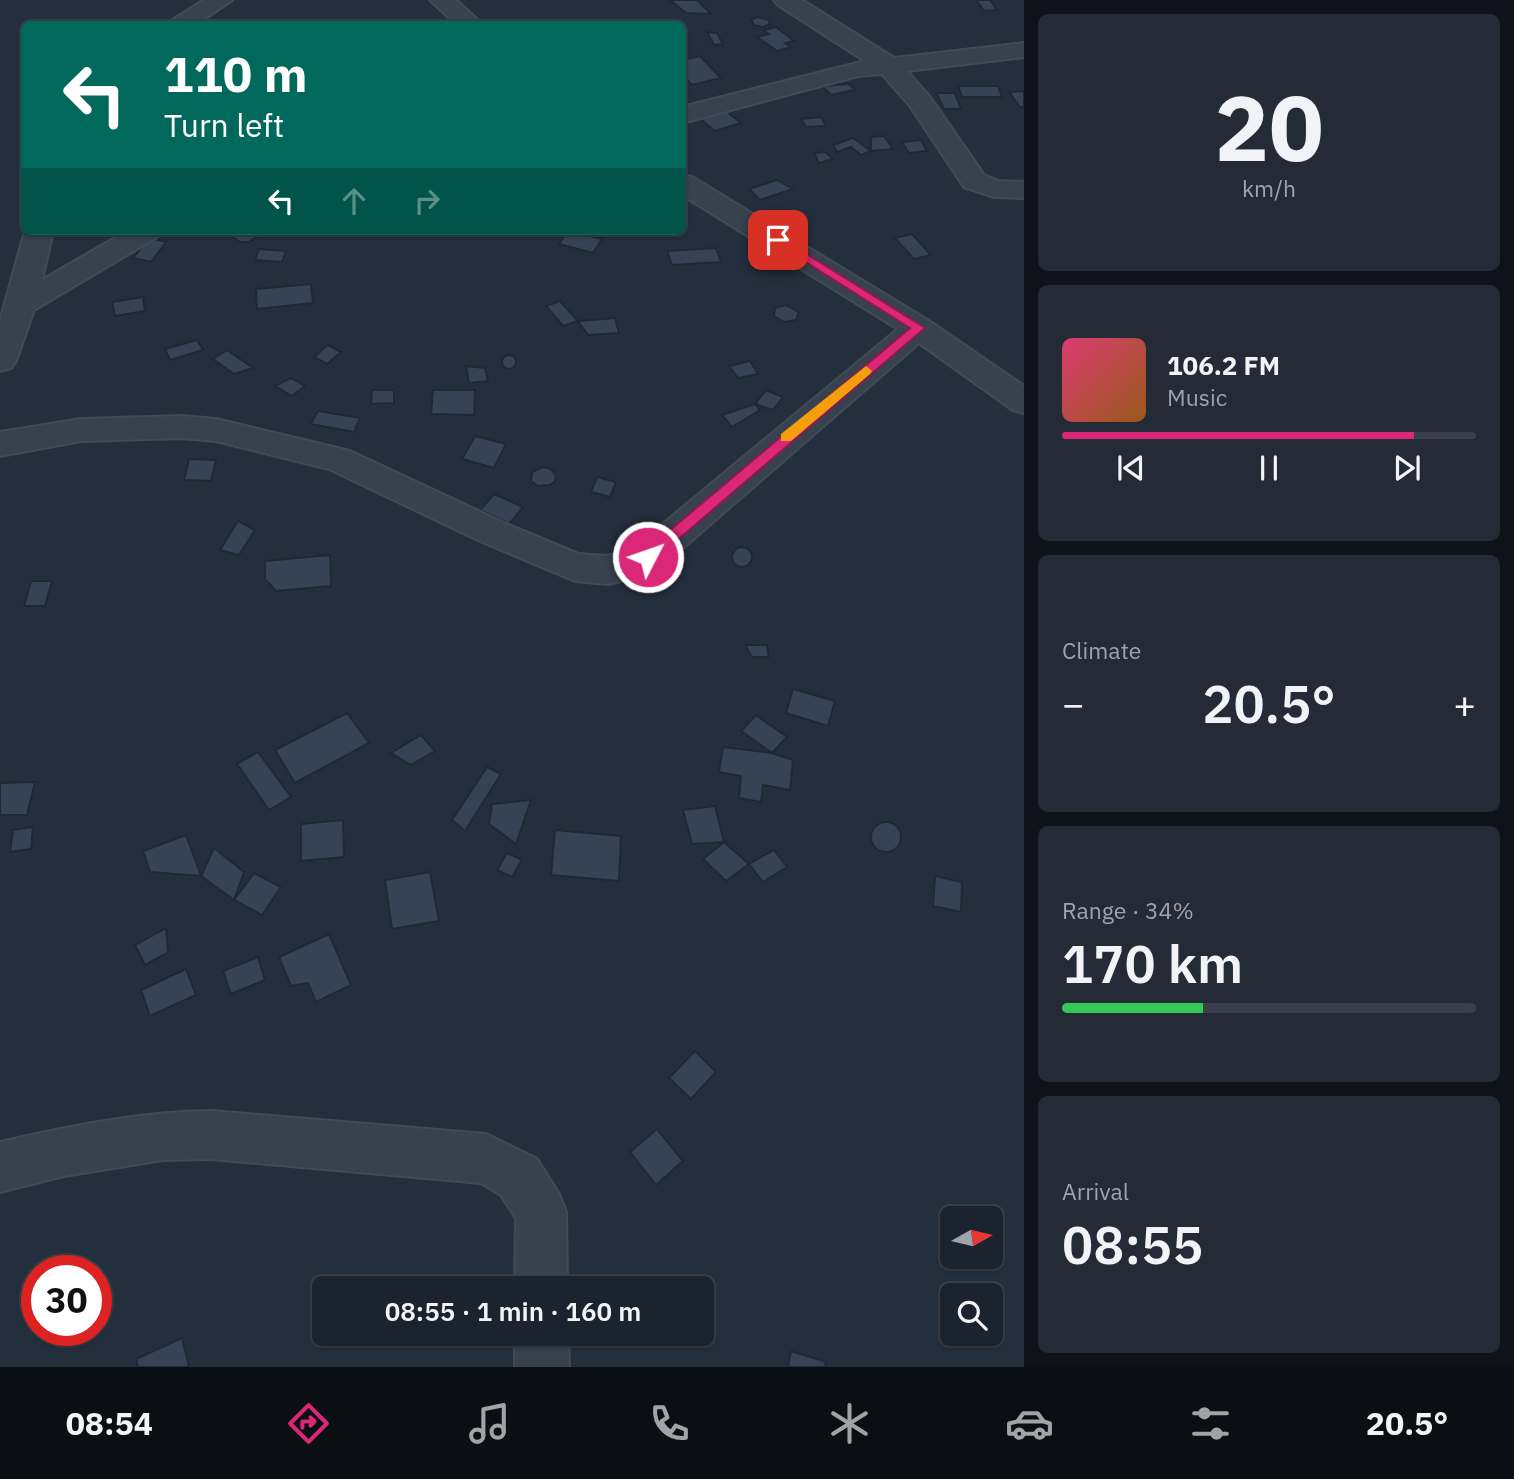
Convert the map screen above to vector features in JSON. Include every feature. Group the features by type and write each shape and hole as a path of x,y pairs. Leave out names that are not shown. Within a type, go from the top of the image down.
{"street":[{"path":"187,21 220,0"},
{"path":"786,0 887,64 920,102 974,181 994,189 1024,190"},
{"path":"440,7 465,21"},
{"path":"686,114 735,99 887,64 1024,50"},
{"path":"686,185 918,328 1024,402"},
{"path":"0,359 21,305 38,235"},
{"path":"21,305 140,235"},
{"path":"0,444 81,430 182,427 216,430 338,459 492,532 575,567 608,570 632,565 648,557 918,328"},
{"path":"0,1167 64,1152 163,1136 211,1135 486,1159 519,1177 541,1212 541,1276"},
{"path":"542,1346 542,1367"}],"building":[{"path":"670,0 697,0 711,14 686,13"},
{"path":"976,0 990,0 997,10 984,11"},
{"path":"757,17 769,20 770,24 763,27 754,25 751,20"},
{"path":"776,27 794,41 785,43 791,47 777,51 757,37 769,34 763,30"},
{"path":"707,32 717,33 723,44 714,45"},
{"path":"700,56 721,78 692,85 686,78 686,59"},
{"path":"849,84 855,90 831,95 822,86"},
{"path":"958,86 998,86 1002,97 962,97"},
{"path":"1024,91 1024,107 1020,107 1009,92"},
{"path":"936,93 955,93 961,109 944,109"},
{"path":"725,110 741,123 715,131 699,118"},
{"path":"821,117 826,126 806,127 801,119"},
{"path":"884,136 893,149 871,151 871,137"},
{"path":"853,138 871,151 861,155 851,147 837,152 833,145"},
{"path":"921,140 927,151 909,153 902,142"},
{"path":"825,152 833,159 819,163 814,153"},
{"path":"777,180 793,189 760,200 749,189"},
{"path":"912,234 931,255 914,259 895,238"},
{"path":"234,235 259,235 249,242 240,242"},
{"path":"565,235 585,235 602,239 593,253 559,244"},
{"path":"149,238 166,242 151,262 133,258"},
{"path":"716,248 721,262 672,265 667,251"},
{"path":"259,249 286,251 282,262 255,260"},
{"path":"311,284 313,303 257,309 256,289"},
{"path":"143,297 145,311 115,316 112,302"},
{"path":"560,301 578,321 563,326 546,306"},
{"path":"786,305 799,312 796,320 784,322 774,316 775,308"},
{"path":"615,318 619,333 588,335 578,321"},
{"path":"197,340 203,350 170,360 165,349"},
{"path":"328,345 341,352 327,364 314,357"},
{"path":"227,350 253,368 234,374 213,359"},
{"path":"506,355 512,355 516,362 512,369 506,369 502,365 502,359"},
{"path":"750,361 758,374 738,378 729,366"},
{"path":"466,366 485,368 488,381 469,383"},
{"path":"291,378 305,386 292,396 275,386"},
{"path":"372,390 394,390 394,403 371,404"},
{"path":"433,390 475,390 474,415 431,414"},
{"path":"766,390 783,397 773,410 755,404"},
{"path":"755,404 760,410 732,427 722,415"},
{"path":"318,411 360,418 354,432 311,424"},
{"path":"475,436 506,444 494,468 462,459"},
{"path":"189,459 216,460 211,481 184,480"},
{"path":"543,467 551,469 556,475 555,481 550,485 538,486 531,481 532,472"},
{"path":"597,477 616,482 610,497 591,492"},
{"path":"494,494 523,507 509,524 480,510"},
{"path":"238,521 255,530 239,555 220,550"},
{"path":"742,547 749,550 752,557 749,564 742,567 735,564 732,557 735,550"},
{"path":"330,555 331,586 276,591 265,579 265,561"},
{"path":"31,581 52,581 45,606 24,606"},
{"path":"745,645 767,645 769,657 752,657"},
{"path":"793,689 835,701 828,726 786,713"},
{"path":"347,713 369,743 295,783 275,750"},
{"path":"756,715 787,737 772,753 741,731"},
{"path":"421,735 435,751 411,765 391,753"},
{"path":"723,747 772,753 793,760 790,790 763,785 761,802 739,798 741,776 719,772"},
{"path":"258,752 291,797 269,810 237,764"},
{"path":"487,767 501,774 465,831 452,820"},
{"path":"35,782 27,815 0,815 0,783"},
{"path":"531,800 516,844 489,824 492,804"},
{"path":"715,806 724,842 692,844 683,810"},
{"path":"343,820 344,857 301,861 301,824"},
{"path":"886,822 896,827 901,837 896,847 886,852 876,847 871,837 876,827"},
{"path":"33,827 31,849 10,852 13,830"},
{"path":"555,830 621,836 619,881 551,875"},
{"path":"186,835 201,876 150,872 143,851"},
{"path":"724,842 749,864 726,881 703,859"},
{"path":"214,848 244,872 234,900 201,876"},
{"path":"774,850 787,867 763,882 749,864"},
{"path":"507,853 522,860 512,877 497,870"},
{"path":"430,872 439,921 392,929 385,880"},
{"path":"254,873 281,887 262,915 234,900"},
{"path":"935,876 962,882 961,912 933,906"},
{"path":"166,928 168,952 145,965 135,945"},
{"path":"329,934 351,985 316,1002 308,983 291,986 279,957"},
{"path":"258,957 265,980 231,994 223,971"},
{"path":"186,969 196,995 150,1016 141,990"},
{"path":"695,1051 716,1072 691,1099 669,1078"},
{"path":"657,1129 683,1161 656,1185 630,1152"},
{"path":"182,1338 189,1367 138,1367 136,1359"},
{"path":"791,1351 826,1362 825,1367 788,1367"}],"slow traffic":[{"path":"786,438 866,371"}],"route":[{"path":"648,557 838,393 918,328 778,240"}]}
